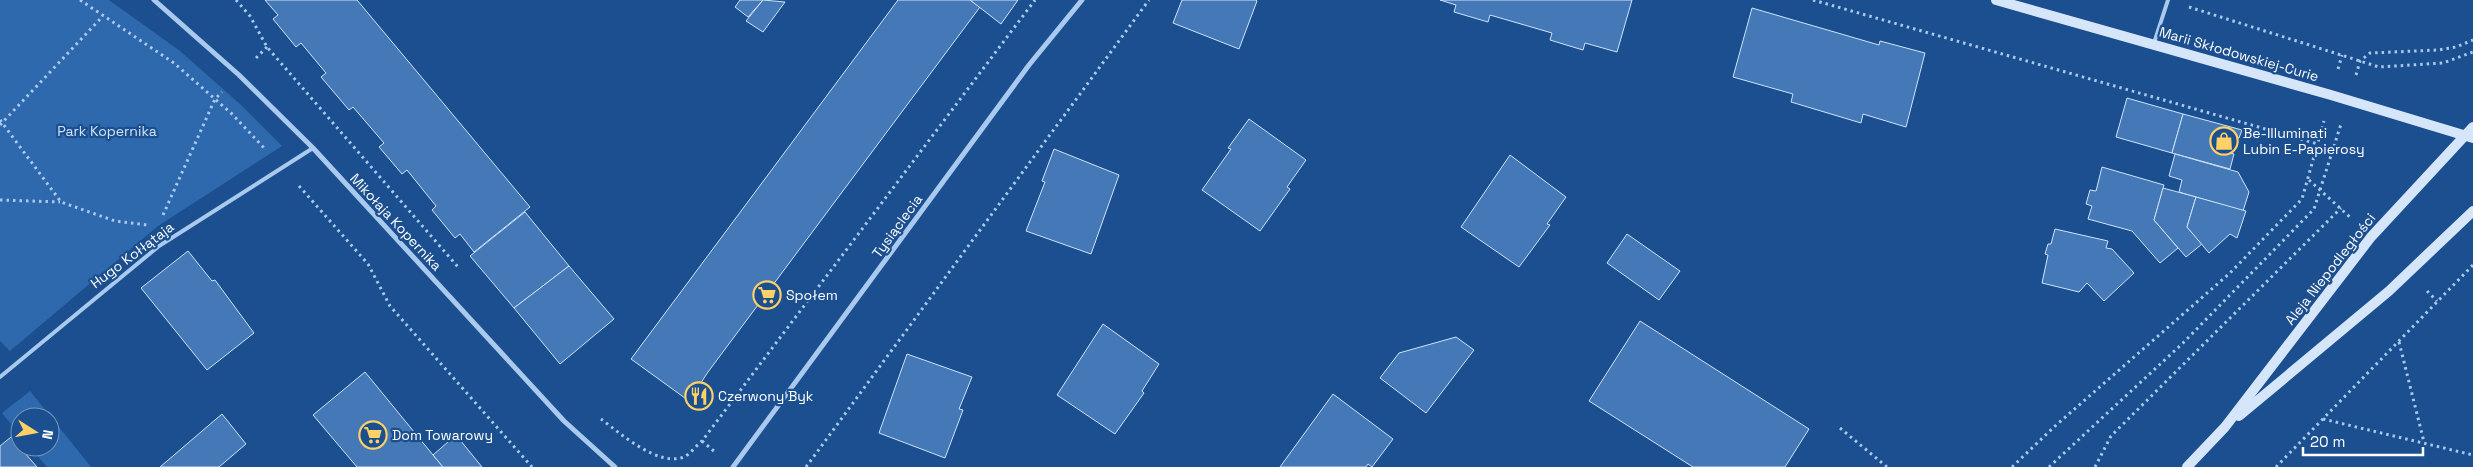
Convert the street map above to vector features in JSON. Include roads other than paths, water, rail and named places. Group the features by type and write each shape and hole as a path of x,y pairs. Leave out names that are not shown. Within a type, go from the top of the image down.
{"main road":[{"name":"Marii Skłodowskiej-Curie","path":"1996,0 2331,95 2469,137"},
{"name":"Aleja Niepodległości","path":"2187,467 2225,427 2371,237 2469,137 2473,127"},
{"name":"Aleja Niepodległości","path":"2225,427 2389,291 2473,211"}],"street":[{"name":"Mikołaja Kopernika","path":"154,0 239,75 313,148 564,421 615,467"},
{"name":"Tysiąclecia","path":"733,467 1023,73 1082,0"}],"lane":[{"path":"2153,45 2168,0"},
{"name":"Hugo Kołłątaja","path":"0,377 160,246 313,148"}],"place":[{"name":"Be-Illuminati Lubin E-Papierosy","path":"2224,141"},
{"name":"Społem","path":"767,295"},
{"name":"Czerwony Byk","path":"699,396"},
{"name":"Dom Towarowy","path":"373,435"}],"park label":[{"name":"Park Kopernika","path":"107,131"}]}
